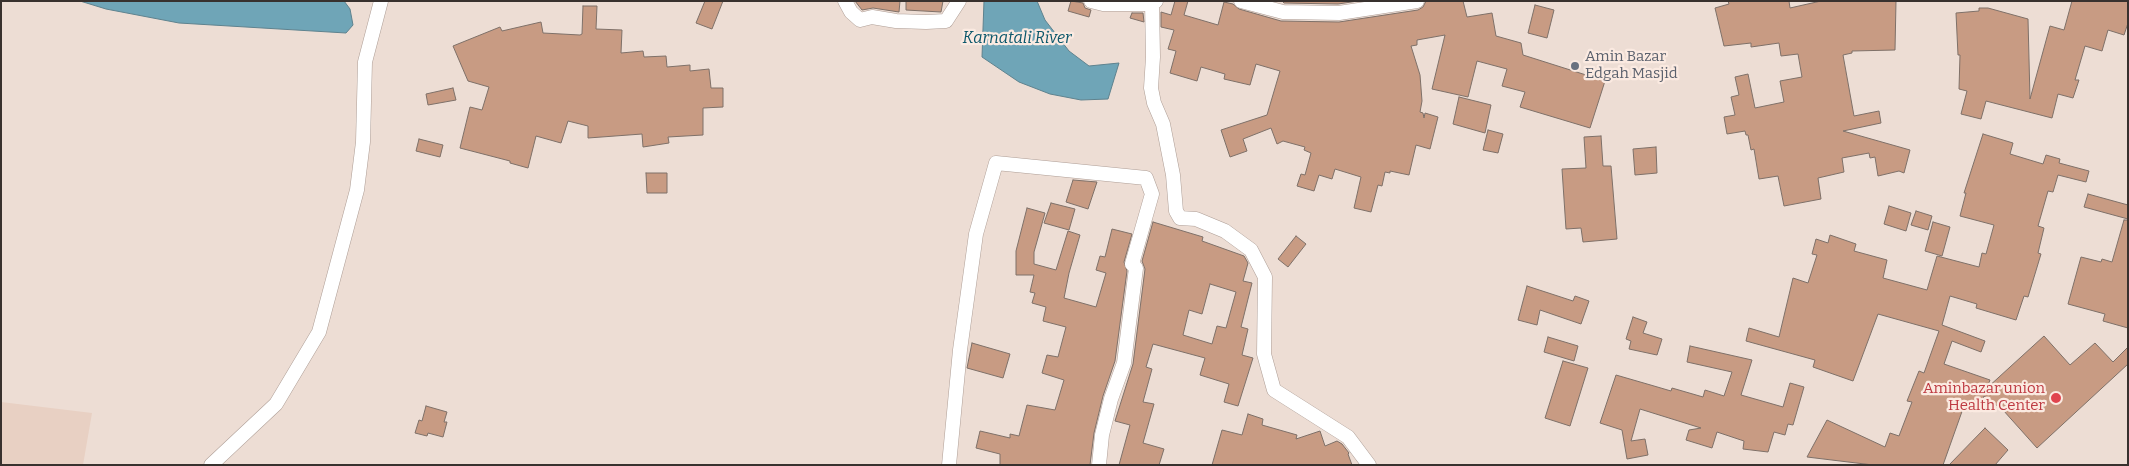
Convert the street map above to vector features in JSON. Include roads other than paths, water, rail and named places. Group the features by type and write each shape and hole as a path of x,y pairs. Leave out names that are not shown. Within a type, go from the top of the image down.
{"street":[{"path":"211,465 276,404 319,332 357,190 363,142 366,62 381,1"},
{"path":"845,1 851,12 860,20 872,17 896,21 926,22 946,21 959,1"},
{"path":"1091,1 1103,4 1144,4 1154,2 1151,88 1154,103 1163,124 1173,176 1176,211 1180,218 1196,219 1225,230 1251,250 1265,277 1264,354 1274,390 1348,437 1369,465"},
{"path":"1241,1 1340,13 1417,1"},
{"path":"949,465 960,350 976,234 996,163 1146,178 1152,194 1132,264 1136,268 1124,363 1111,399 1102,435 1099,465"}],"water":[{"path":"80,1 344,1 350,9 353,25 346,33 179,23 106,9"},
{"name":"Karnatali River","path":"984,1 1037,1 1045,20 1069,51 1089,66 1119,63 1108,99 1081,100 1050,94 1019,82 982,57"}],"place":[{"name":"Amin Bazar Edgah Masjid","path":"1575,66"},
{"name":"Aminbazar union Health Center","path":"2056,398"}]}
